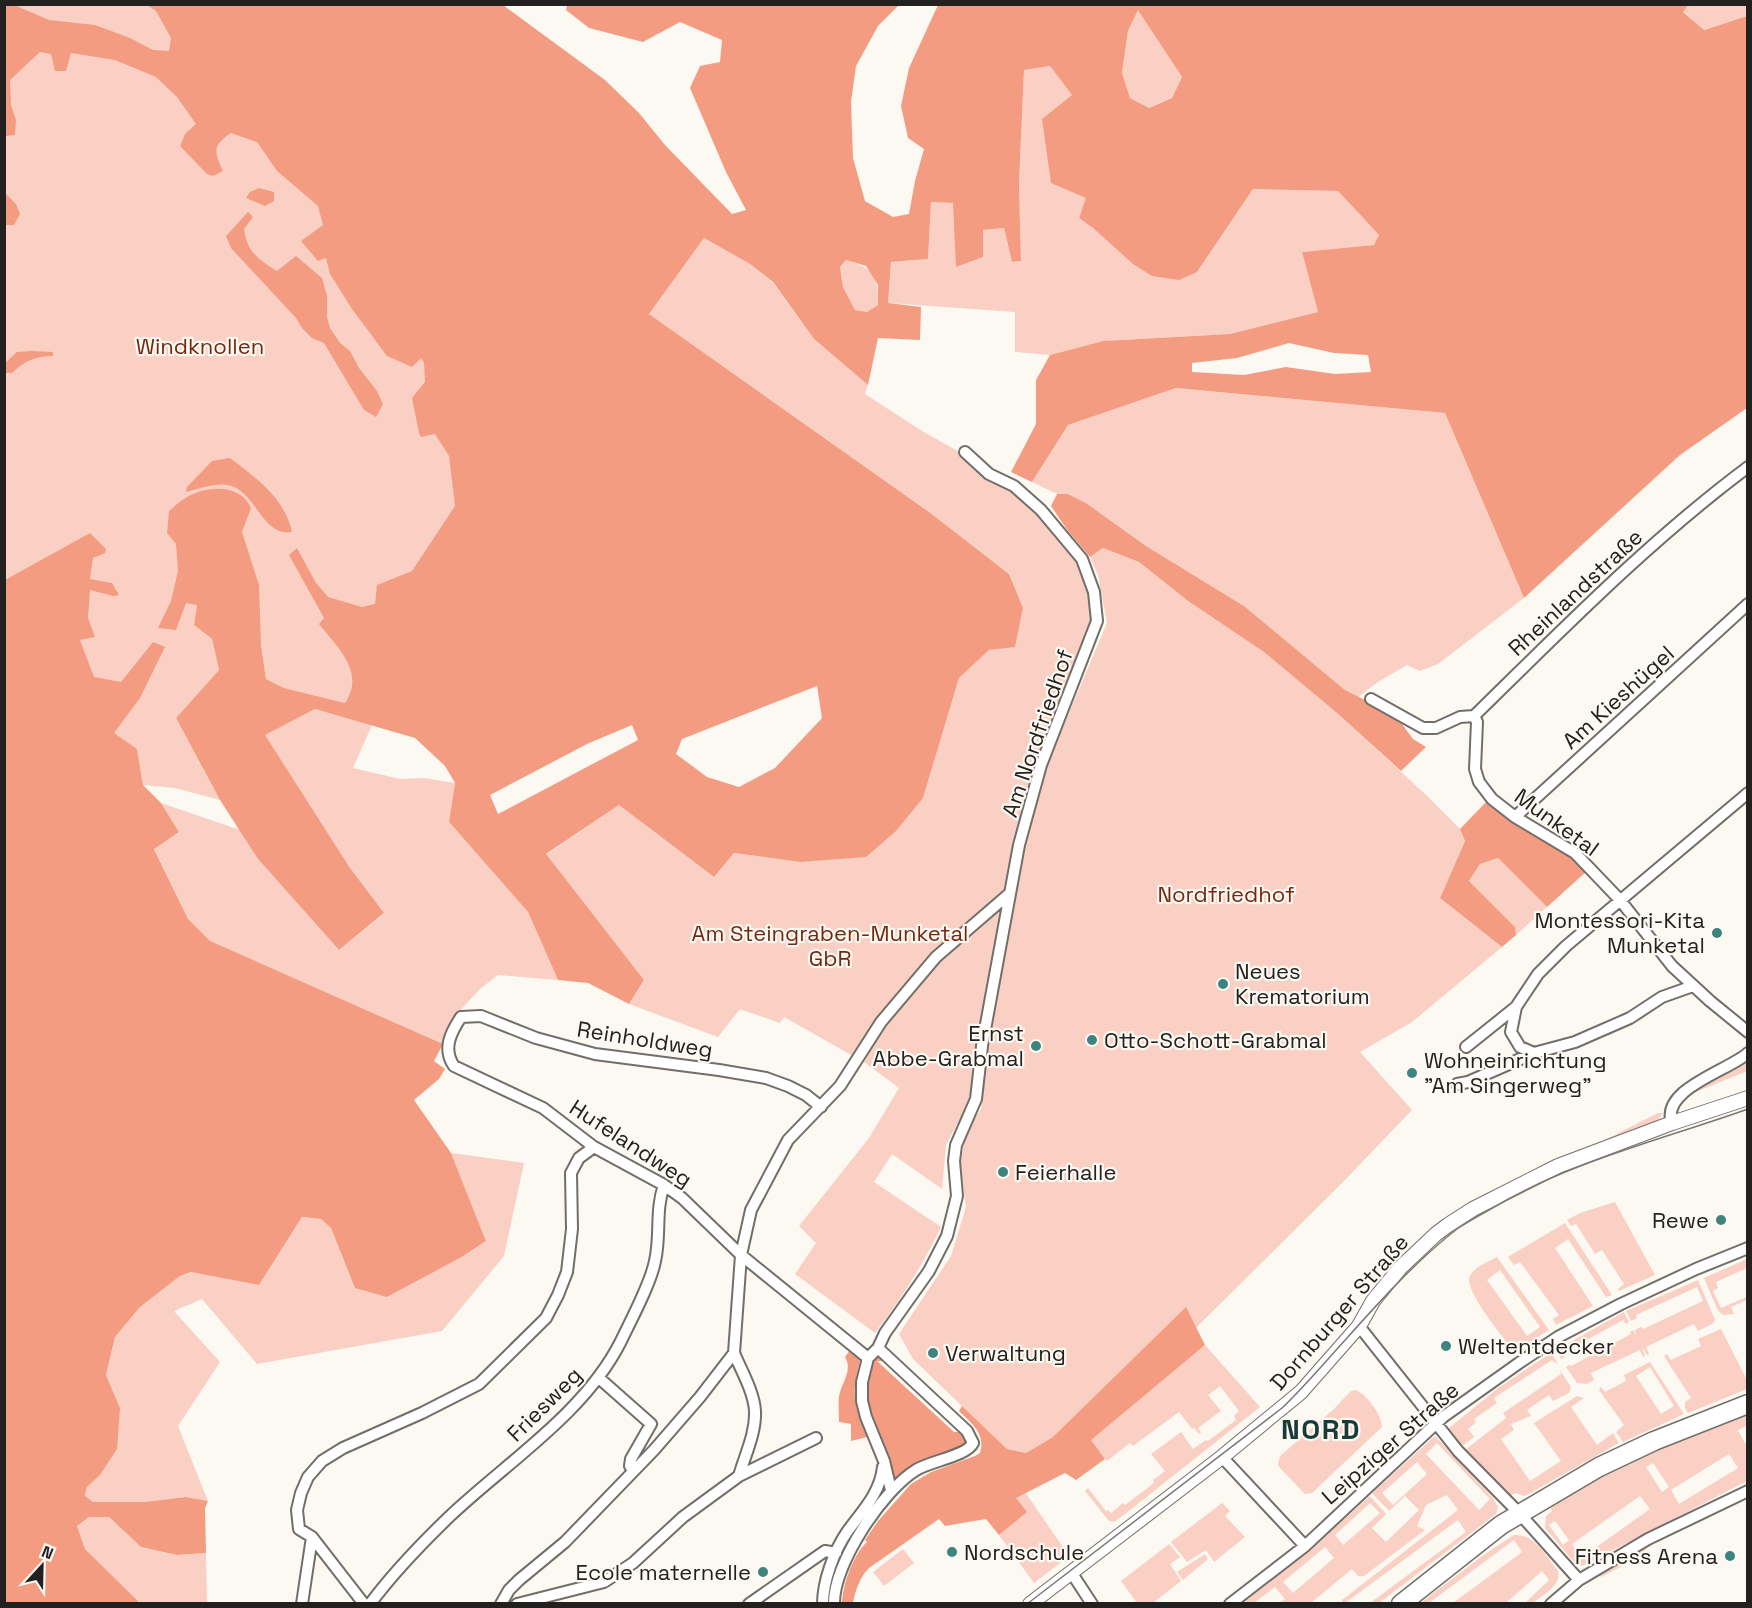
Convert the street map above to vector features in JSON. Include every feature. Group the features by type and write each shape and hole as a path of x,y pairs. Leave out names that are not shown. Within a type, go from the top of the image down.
{"main road":[{"path":"1401,1604 1519,1513 1617,1457 1748,1404"}],"street":[{"name":"Am Nordfriedhof","path":"878,1348 885,1333 929,1271 947,1236 957,1196 954,1161 956,1145 975,1100 982,1046 1019,844 1041,765 1097,621 1094,592 1082,559 1045,515 1014,486 989,474 965,452"},
{"name":"Rheinlandstraße","path":"1474,716 1568,624 1671,529 1748,467"},
{"name":"Am Kieshügel","path":"1515,817 1748,604"},
{"path":"1371,699 1423,728 1436,728 1460,717 1474,716"},
{"name":"Munketal","path":"1474,716 1477,722 1475,769 1479,782 1491,799 1515,817 1575,853 1620,900 1659,951 1693,986 1748,1032"},
{"path":"1466,1047 1516,1007 1538,974 1566,946 1748,794"},
{"path":"739,1476 752,1434 755,1410 750,1390 734,1353 741,1255 751,1210 788,1140 840,1086 881,1022 936,957 1009,894"},
{"path":"1457,1084 1468,1082 1534,1053 1575,1042 1630,1018 1662,997 1693,986"},
{"path":"1516,1007 1511,1032 1520,1047 1534,1053"},
{"name":"Reinholdweg","path":"461,1017 481,1016 536,1038 595,1054 766,1078 806,1095 820,1107"},
{"name":"Hufelandweg","path":"461,1017 449,1040 448,1058 454,1066 543,1108 594,1147 664,1185 682,1198 741,1255 868,1358"},
{"path":"1672,1123 1670,1119 1673,1109 1692,1084 1748,1053"},
{"name":"Dornburger Straße","path":"1030,1604 1222,1457 1301,1392 1359,1326 1373,1300 1400,1268 1436,1234 1464,1214 1558,1166 1672,1123 1748,1098"},
{"path":"364,1604 312,1537 299,1530 297,1510 308,1477 322,1461 343,1448 422,1413 479,1383 546,1318 567,1272 572,1229 571,1173 579,1158 594,1147"},
{"name":"Friesweg","path":"370,1604 450,1516 536,1443 599,1378 620,1342 648,1283 655,1262 659,1198 664,1185"},
{"name":"Leipziger Straße","path":"1230,1604 1305,1545 1435,1424 1558,1337 1675,1279 1748,1248"},
{"path":"1359,1326 1435,1424 1579,1580"},
{"path":"834,1604 841,1575 858,1534 891,1490 918,1468 971,1447 973,1440 967,1431 878,1348 868,1358 862,1382 862,1401 884,1461 891,1490"},
{"path":"501,1604 508,1590 565,1542 654,1450 734,1353"},
{"path":"599,1378 651,1424 631,1459 630,1466 633,1470"},
{"path":"517,1604 604,1582 633,1563 683,1517 739,1476 816,1438"},
{"path":"1222,1457 1305,1545"},
{"path":"823,1604 823,1591 836,1553 846,1534 874,1498 882,1479 884,1461"},
{"path":"1551,1604 1579,1580 1648,1539 1748,1491"},
{"path":"302,1604 312,1537"},
{"path":"749,1604 825,1551 836,1553"},
{"path":"1071,1572 1092,1604"}],"green space":[{"name":"Windknollen","path":"4,5 261,5 424,363 425,372 489,516 345,703 284,688 266,679 261,645 197,605 194,625 212,639 219,670 176,718 220,800 175,788 143,785 137,749 121,747 5,631"},
{"path":"1689,5 1747,5 1747,16 1703,30 1683,11"},
{"path":"1138,9 1182,77 1172,98 1148,108 1130,98 1122,73 1128,31"},
{"path":"1050,66 1072,95 1087,198 1079,218 1093,228 1197,272 1253,189 1338,191 1379,235 1375,245 1302,252 1318,312 1230,334 1103,341 1050,355 1015,352 1015,312 888,303 891,262 928,259 931,202 954,203 983,230 1004,228 1012,262 1021,261 1019,184 1024,70"},
{"name":"Am Steingraben-Munketal GbR","path":"704,238 750,264 773,283 814,339 868,385 865,394 963,454 1037,510 1076,562 1089,593 1093,621 1037,764 1006,891 930,956 853,1056 784,1017 780,1023 740,1009 718,1037 629,1004 644,980 546,855 619,805 714,877 734,853 800,862 923,798 959,678 989,650 1015,646 1023,608 1009,574 929,512 649,314"},
{"path":"846,260 868,270 875,280 878,305 867,312 855,310 843,287 840,267"},
{"path":"1176,388 1445,413 1524,598 1438,664 1420,671 1407,665 1358,697 1345,690 1244,606 1146,546 1086,503 1068,494 1057,494 1032,482 1068,425"},
{"name":"Nordfriedhof","path":"1103,548 1139,562 1188,601 1264,652 1337,713 1460,829 1465,841 1440,898 1502,947 1412,1022 1360,1052 1412,1110 1343,1182 1081,1442 1053,1437 1026,1453 1007,1449 913,1359 899,1334 951,1256 966,1207 960,1165 965,1134 981,1109 987,1045 1027,830 1047,765 1107,623 1098,575 1090,557"},
{"path":"315,709 372,725 353,768 400,779 424,778 455,783 449,822 528,912 558,980 498,975 480,989 454,1017 443,1044 209,941 188,919 154,848 179,832 161,803 240,830 258,859 339,950 384,914 350,868 264,735"},
{"path":"1498,858 1547,907 1516,935 1515,927 1469,881 1480,864"},
{"path":"1003,905 971,1093 946,1145 942,1189 892,1154 874,1182 941,1227 911,1282 875,1333 795,1274 816,1243 799,1226 869,1138 899,1088 864,1062 880,1035 928,972"},
{"path":"1747,1061 1747,1071 1691,1094 1742,1064"},
{"path":"1658,1113 1663,1113 1654,1125 1592,1148 1595,1145"},
{"path":"451,1153 524,1163 504,1256 442,1331 257,1364 202,1299 174,1311 220,1362 178,1426 208,1501 186,1497 144,1502 93,1502 85,1497 87,1487 100,1475 120,1408 106,1375 115,1337 140,1307 180,1276 192,1272 259,1285 302,1217 321,1219 331,1228 345,1262 387,1297 460,1258 486,1241"},
{"path":"1615,1202 1655,1275 1619,1291 1618,1289 1624,1284 1602,1250 1595,1254 1576,1224 1571,1226 1567,1220 1580,1213"},
{"path":"1565,1223 1612,1295 1606,1297 1568,1239 1555,1248 1593,1306 1556,1325 1553,1319 1559,1315 1520,1262 1514,1265 1508,1257"},
{"path":"1497,1257 1549,1330 1514,1352 1478,1303 1469,1283 1470,1276 1475,1270","holes":["1500,1270 1540,1327 1527,1336 1487,1280"]},
{"path":"1747,1259 1747,1268 1716,1282 1718,1288 1713,1291 1721,1308 1747,1297 1747,1300 1731,1307 1734,1314 1723,1315 1718,1311 1704,1278"},
{"path":"1698,1280 1715,1320 1712,1324 1698,1331 1694,1324 1646,1347 1649,1354 1647,1355 1642,1346 1645,1356 1643,1357 1640,1350 1591,1373 1594,1380 1587,1384 1577,1383 1566,1367 1569,1365 1631,1334 1633,1330 1636,1335 1635,1330 1641,1327 1643,1329 1703,1301 1697,1287 1636,1315 1637,1318 1631,1321 1626,1311"},
{"path":"1624,1312 1629,1322 1626,1324 1623,1320 1563,1353 1565,1357 1561,1359 1556,1350"},
{"path":"1721,1329 1747,1380 1747,1389 1688,1413 1685,1402 1691,1398 1664,1356 1667,1354 1671,1360 1701,1346 1698,1339"},
{"path":"1205,1345 1260,1407 1125,1514 1114,1522 1109,1521 1085,1491 1088,1488 1106,1511 1111,1513 1154,1483 1153,1480 1165,1471 1151,1454 1181,1432 1193,1449 1236,1420 1234,1416 1239,1411 1220,1386 1208,1395 1221,1411 1198,1428 1201,1433 1199,1434 1194,1428 1192,1429 1179,1412 1133,1446 1130,1443 1107,1461 1090,1440"},
{"path":"1551,1353 1557,1362 1552,1360 1494,1398 1497,1403 1474,1419 1476,1422 1468,1429 1474,1437 1462,1446 1448,1429 1498,1388"},
{"path":"1650,1362 1684,1414 1623,1442 1616,1432 1624,1425 1599,1390 1601,1387 1605,1392 1626,1381 1624,1375","holes":["1650,1367 1674,1406 1661,1414 1636,1376"]},
{"path":"1560,1370 1571,1387 1569,1393 1553,1401 1549,1395 1527,1410 1531,1416 1511,1424 1514,1430 1501,1439 1530,1481 1561,1461 1534,1423 1577,1396 1584,1398 1571,1407 1597,1445 1613,1433 1619,1443 1525,1496 1515,1493 1509,1497 1465,1450 1506,1418 1503,1413 1561,1374"},
{"path":"1355,1390 1364,1395 1373,1405 1382,1427 1312,1493 1305,1494 1280,1468 1278,1464 1280,1456 1333,1410 1351,1391"},
{"path":"1747,1410 1747,1428 1746,1426 1738,1430 1747,1447 1747,1481 1582,1566 1574,1562 1545,1528 1546,1516 1552,1511 1550,1506 1611,1470 1682,1436","holes":["1729,1454 1738,1468 1679,1504 1671,1490","1653,1463 1669,1487 1662,1492 1646,1467","1640,1496 1650,1509 1581,1558 1572,1544","1555,1521 1569,1540 1563,1545 1549,1525"]},
{"path":"1435,1436 1493,1498 1498,1507 1496,1514 1379,1603 1370,1603 1466,1532 1458,1520 1345,1603 1342,1603 1342,1600 1458,1510 1447,1495 1426,1505 1417,1526 1425,1530 1364,1576 1358,1576 1352,1569 1313,1603 1279,1603 1285,1599 1275,1587 1254,1603 1242,1604 1321,1540 1370,1496 1386,1514 1372,1528 1386,1542 1419,1510 1405,1496 1389,1511 1372,1493","holes":["1437,1443 1490,1499 1479,1510 1426,1454","1417,1462 1427,1474 1393,1505 1382,1493","1370,1503 1380,1513 1343,1545 1335,1535","1325,1547 1334,1558 1293,1593 1283,1582"]},
{"path":"1025,1492 1069,1556 1034,1583 999,1535 1026,1512 1016,1498"},
{"path":"1222,1503 1230,1511 1225,1516 1245,1537 1214,1562 1206,1550 1187,1562 1171,1542"},
{"path":"89,1517 109,1517 141,1547 177,1555 206,1553 207,1603 140,1603 85,1549 77,1526"},
{"path":"1514,1535 1521,1535 1534,1542 1558,1571 1554,1585 1533,1603 1525,1603 1549,1580 1542,1571 1506,1603 1453,1603 1522,1552 1514,1540 1429,1603 1420,1603 1485,1554"},
{"path":"1169,1544 1180,1557 1170,1564 1181,1581 1153,1603 1137,1603 1121,1581"},
{"path":"1646,1548 1642,1556 1601,1577 1599,1572"},
{"path":"903,1549 914,1563 884,1586 873,1572"},
{"path":"1205,1554 1208,1559 1183,1580 1177,1572"}],"shaded area":[{"path":"5,4 14,5 49,20 95,25 130,38 153,50 169,51 171,38 156,11 147,5 503,5 605,80 639,113 665,145 732,214 746,210 726,172 690,88 700,66 720,62 722,40 680,22 643,42 589,28 566,10 567,5 899,5 878,26 856,66 851,102 853,158 865,201 893,217 909,214 924,149 908,138 901,106 909,68 938,5 1689,4 1683,12 1704,30 1747,16 1747,408 1680,455 1524,598 1445,413 1176,388 1068,425 1032,482 1011,472 1036,424 1036,380 1050,355 1103,341 1230,334 1318,312 1302,252 1374,245 1379,235 1338,191 1253,189 1197,272 1179,280 1152,276 1133,264 1079,218 1086,198 1051,183 1042,119 1072,95 1050,66 1024,70 1019,184 1021,261 1012,262 1004,228 983,230 983,257 956,267 953,203 931,202 928,259 891,262 888,303 921,307 920,340 878,338 868,385 814,339 773,282 750,264 704,238 649,314 929,512 1009,574 1023,608 1015,647 989,650 959,678 923,798 896,831 866,857 800,862 734,853 714,877 619,805 546,854 644,980 629,1004 588,983 558,980 528,912 449,822 455,783 445,766 415,738 315,709 265,735 350,868 384,913 339,950 258,859 220,800 176,718 219,670 212,639 194,625 197,605 186,603 176,630 158,628 171,601 178,571 176,544 167,533 169,511 182,500 211,489 230,490 246,500 251,508 242,532 259,585 261,645 266,679 284,688 345,703 351,692 351,670 341,651 319,624 324,618 289,555 297,548 316,583 328,597 362,607 375,604 377,585 412,571 455,506 449,456 435,434 421,437 419,433 412,398 425,382 424,363 421,358 412,367 387,356 352,309 330,274 326,258 318,261 301,241 323,225 318,206 277,171 257,142 231,133 220,142 216,149 223,171 213,176 207,174 180,146 185,134 196,124 177,97 156,77 115,60 71,53 66,71 55,71 51,54 40,52 10,80 11,105 16,120 15,135 5,136","holes":["1138,10 1182,77 1172,98 1149,108 1130,98 1122,73 1128,31","846,260 866,266 878,285 878,305 867,312 855,310 843,287 840,267","1289,343 1334,353 1368,355 1371,372 1335,374 1286,367 1244,375 1192,372 1192,363 1237,358","817,686 822,718 775,768 739,787 707,777 676,754 682,739","632,725 638,740 498,814 490,795 587,744"]},
{"path":"259,188 274,192 274,201 265,206 246,198 250,192"},
{"path":"4,192 16,204 20,214 14,225 5,225"},
{"path":"248,212 253,217 244,229 248,244 259,259 277,271 296,256 322,278 327,296 327,317 330,328 340,343 350,351 383,404 376,417 364,410 324,343 312,338 302,328 296,318 231,248 226,236"},
{"path":"17,352 53,352 53,356 36,358 21,365 12,373 5,373 5,363"},
{"path":"230,458 259,481 276,499 283,509 292,532 281,532 273,527 237,488 217,485 186,492 187,487 212,461"},
{"path":"1057,494 1068,494 1086,503 1146,546 1244,606 1345,690 1399,720 1413,739 1426,747 1401,771 1337,713 1264,652 1188,601 1139,562 1103,548 1090,557 1051,506"},
{"path":"90,533 106,549 105,553 93,558 90,579 112,583 119,595 113,596 90,590 88,618 95,637 80,640 94,677 121,682 153,642 165,647 140,698 114,733 137,749 143,785 161,803 179,832 154,849 188,919 210,941 443,1044 434,1061 445,1069 439,1079 414,1100 451,1153 486,1241 460,1258 387,1297 355,1288 331,1228 321,1219 302,1217 259,1285 191,1272 180,1276 140,1307 115,1337 106,1375 120,1408 117,1449 100,1475 87,1487 85,1496 93,1502 144,1502 186,1497 208,1501 205,1508 206,1553 177,1555 141,1547 109,1517 89,1517 77,1526 85,1549 140,1603 5,1603 5,580"},
{"path":"1488,800 1574,858 1587,871 1547,907 1498,858 1480,864 1469,881 1515,927 1516,935 1502,947 1440,898 1465,841 1460,829"},
{"path":"1186,1307 1205,1345 1091,1440 1105,1459 1076,1480 1065,1473 1016,1498 1027,1512 999,1535 986,1519 945,1526 939,1519 869,1568 858,1584 853,1603 842,1603 844,1587 850,1570 857,1554 867,1542 865,1540 878,1521 911,1484 931,1472 980,1453 979,1434 959,1411 962,1406 1007,1449 1026,1453 1053,1437"},
{"path":"850,1350 860,1360 855,1382 855,1399 867,1437 851,1441 851,1424 839,1422 839,1396 848,1367 845,1357"},
{"path":"877,1356 886,1361 877,1361 954,1432 965,1432 968,1439 966,1446 897,1480 892,1478 874,1429 868,1403 869,1371 871,1362"}],"tram line":[{"path":"1027,1604 1282,1408 1400,1281 1457,1229 1519,1193 1551,1178 1616,1153 1748,1109"}],"place":[{"name":"Montessori-Kita Munketal","path":"1717,933"},
{"name":"Neues Krematorium","path":"1223,984"},
{"name":"Otto-Schott-Grabmal","path":"1092,1040"},
{"name":"Ernst Abbe-Grabmal","path":"1036,1046"},
{"name":"Wohneinrichtung \"Am Singerweg\"","path":"1412,1073"},
{"name":"Feierhalle","path":"1003,1172"},
{"name":"Rewe","path":"1721,1220"},
{"name":"Weltentdecker","path":"1446,1346"},
{"name":"Verwaltung","path":"933,1353"},
{"name":"Nordschule","path":"952,1552"},
{"name":"Fitness Arena","path":"1730,1556"},
{"name":"Ecole maternelle","path":"763,1572"}],"district":[{"name":"NORD","path":"1321,1429"}]}
